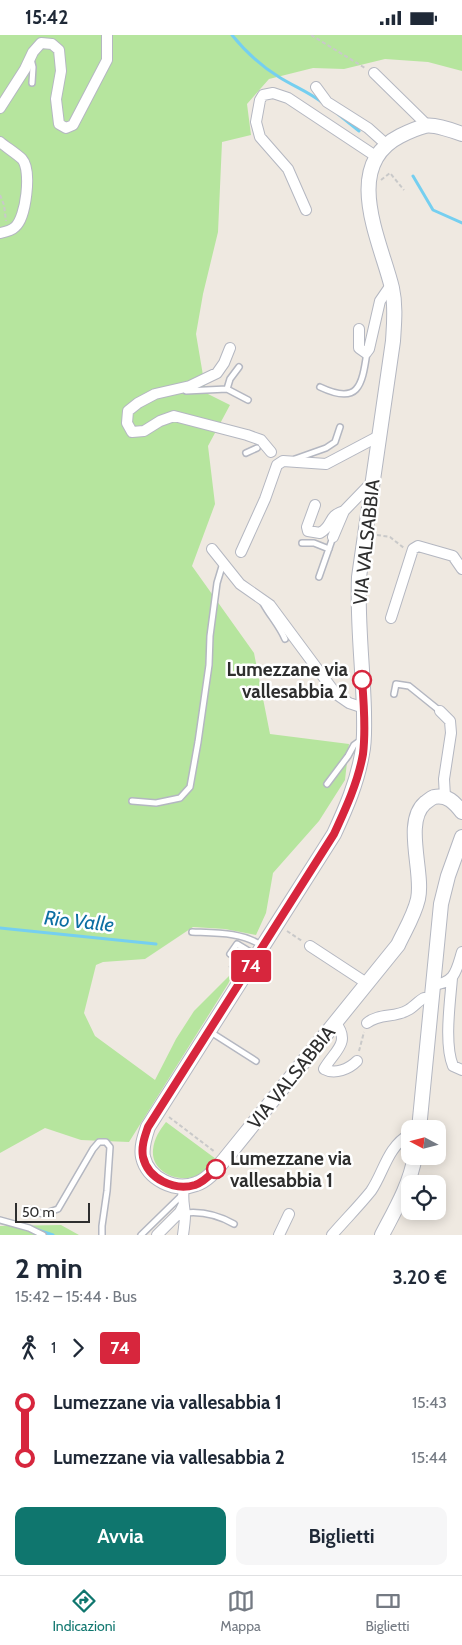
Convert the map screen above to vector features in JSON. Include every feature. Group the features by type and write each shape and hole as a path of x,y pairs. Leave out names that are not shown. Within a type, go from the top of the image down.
{"main road":[{"path":"426,125 462,134"},
{"name":"VIA VALSABBIA","path":"426,125 406,133 386,145 372,168 368,191 370,211 391,285 395,314 393,341 359,577 358,605 364,709 363,752 358,777 347,807 334,834 148,1127 143,1143 143,1157 149,1171 159,1180 183,1191 208,1177 225,1159 398,945 410,922 418,898 415,820 420,808 432,797 445,797"},
{"path":"445,797 454,802 462,812"},
{"path":"419,1120 440,904 462,837"},
{"path":"382,1235 401,1199 413,1165"}],"street":[{"path":"0,108 25,69 31,56 41,43 52,44 59,50 60,71 56,99 59,124 66,128 72,125 107,59 107,35"},
{"path":"374,73 426,125"},
{"path":"316,87 327,102 368,128 386,145"},
{"path":"306,210 288,169 260,137 256,122 262,95 273,93 288,98 377,157"},
{"path":"0,142 23,160 26,173 26,194 21,218 15,227 4,232"},
{"path":"359,326 359,348 364,353 368,352 380,301 391,285"},
{"path":"230,344 224,363 217,373 190,386 155,394 138,403 128,411 128,423 132,432 144,431 160,421 174,416 247,435 260,440 271,452"},
{"path":"242,552 265,499 277,465 283,461 326,464 379,436"},
{"path":"257,448 298,461"},
{"path":"333,537 344,511 373,481"},
{"path":"315,505 307,527 308,531 312,532 320,533 329,528 332,517 336,513 344,511"},
{"path":"391,619 413,549 418,546 453,556 462,569"},
{"path":"212,549 240,584 270,605 336,694 349,703 364,709"},
{"path":"440,711 450,721 451,733 444,779 445,797"},
{"path":"310,946 368,984"},
{"path":"462,952 452,978 449,1056 453,1066 462,1070"},
{"path":"432,985 443,984 452,978"},
{"path":"367,1023 374,1017 395,1015 408,1010 424,998 431,999"},
{"path":"335,1022 342,1030 342,1041 335,1056 324,1069 329,1072 339,1071 351,1067 357,1061"},
{"path":"332,1235 372,1189 388,1155 401,1140"},
{"path":"183,1191 183,1235"},
{"path":"156,1235 184,1209"},
{"path":"279,1235 289,1214"}],"lane":[{"path":"31,56 33,67 32,83"},
{"path":"320,387 335,395 345,395 354,392 359,386 368,352"},
{"path":"227,389 230,379 240,367"},
{"path":"176,389 187,391 227,389 248,400"},
{"path":"298,461 335,443 340,427"},
{"path":"246,453 257,448"},
{"path":"319,577 333,537"},
{"path":"302,543 314,543 329,549"},
{"path":"132,801 156,803 180,798 190,787 209,665 210,636 217,583 223,562"},
{"path":"260,599 267,611 280,626 285,639"},
{"path":"394,695 396,684 409,686 440,711"},
{"path":"327,784 354,745 363,739"},
{"path":"192,932 237,935 252,939 260,951"},
{"path":"230,954 237,943 260,951"},
{"path":"208,1031 256,1061"},
{"path":"30,1210 43,1214 58,1209 92,1149 99,1142 106,1142 110,1147 110,1162 102,1235"},
{"path":"141,1235 183,1191"},
{"path":"184,1209 192,1212 219,1215 234,1224"},
{"path":"0,1220 29,1228 43,1235"}],"path":[{"path":"311,35 374,73"},
{"path":"368,191 390,173 404,190"},
{"path":"0,195 4,205 4,232"},
{"path":"373,535 390,537 411,556"},
{"path":"277,925 310,946"},
{"path":"228,966 232,968 236,962"},
{"path":"357,1061 360,1042 367,1023"},
{"path":"159,1109 225,1159"}],"green space":[{"path":"0,35 462,35 462,71 428,62 385,59 344,69 313,68 269,79 247,104 251,135 222,142 218,232 203,294 196,334 206,393 230,405 208,446 215,504 192,566 254,653 270,734 349,744 345,780 319,821 273,873 266,913 256,935 225,929 193,927 145,959 103,962 96,965 84,1013 95,1036 155,1080 176,1039 194,1011 235,970 129,1142 81,1140 45,1128 0,1153"},
{"path":"166,1122 216,1159 199,1175 184,1178 176,1177 168,1175 157,1165 153,1150 158,1135"},
{"path":"61,1225 79,1235 0,1235 0,1226"}],"waterway":[{"path":"232,35 266,68 323,103"},
{"path":"338,114 359,131"},
{"path":"413,176 433,210 462,223"},
{"name":"Rio Valle","path":"0,928 156,944"},
{"path":"38,1230 53,1235"}],"bus line":[{"name":"74","path":"216,1169 196,1185 172,1186 159,1180 149,1171 143,1157 143,1143 148,1127 334,834 347,807 358,777 363,752 364,697 362,680"}],"place":[{"name":"Lumezzane via vallesabbia 2","path":"362,680"},
{"name":"Lumezzane via vallesabbia 1","path":"216,1169"}]}
